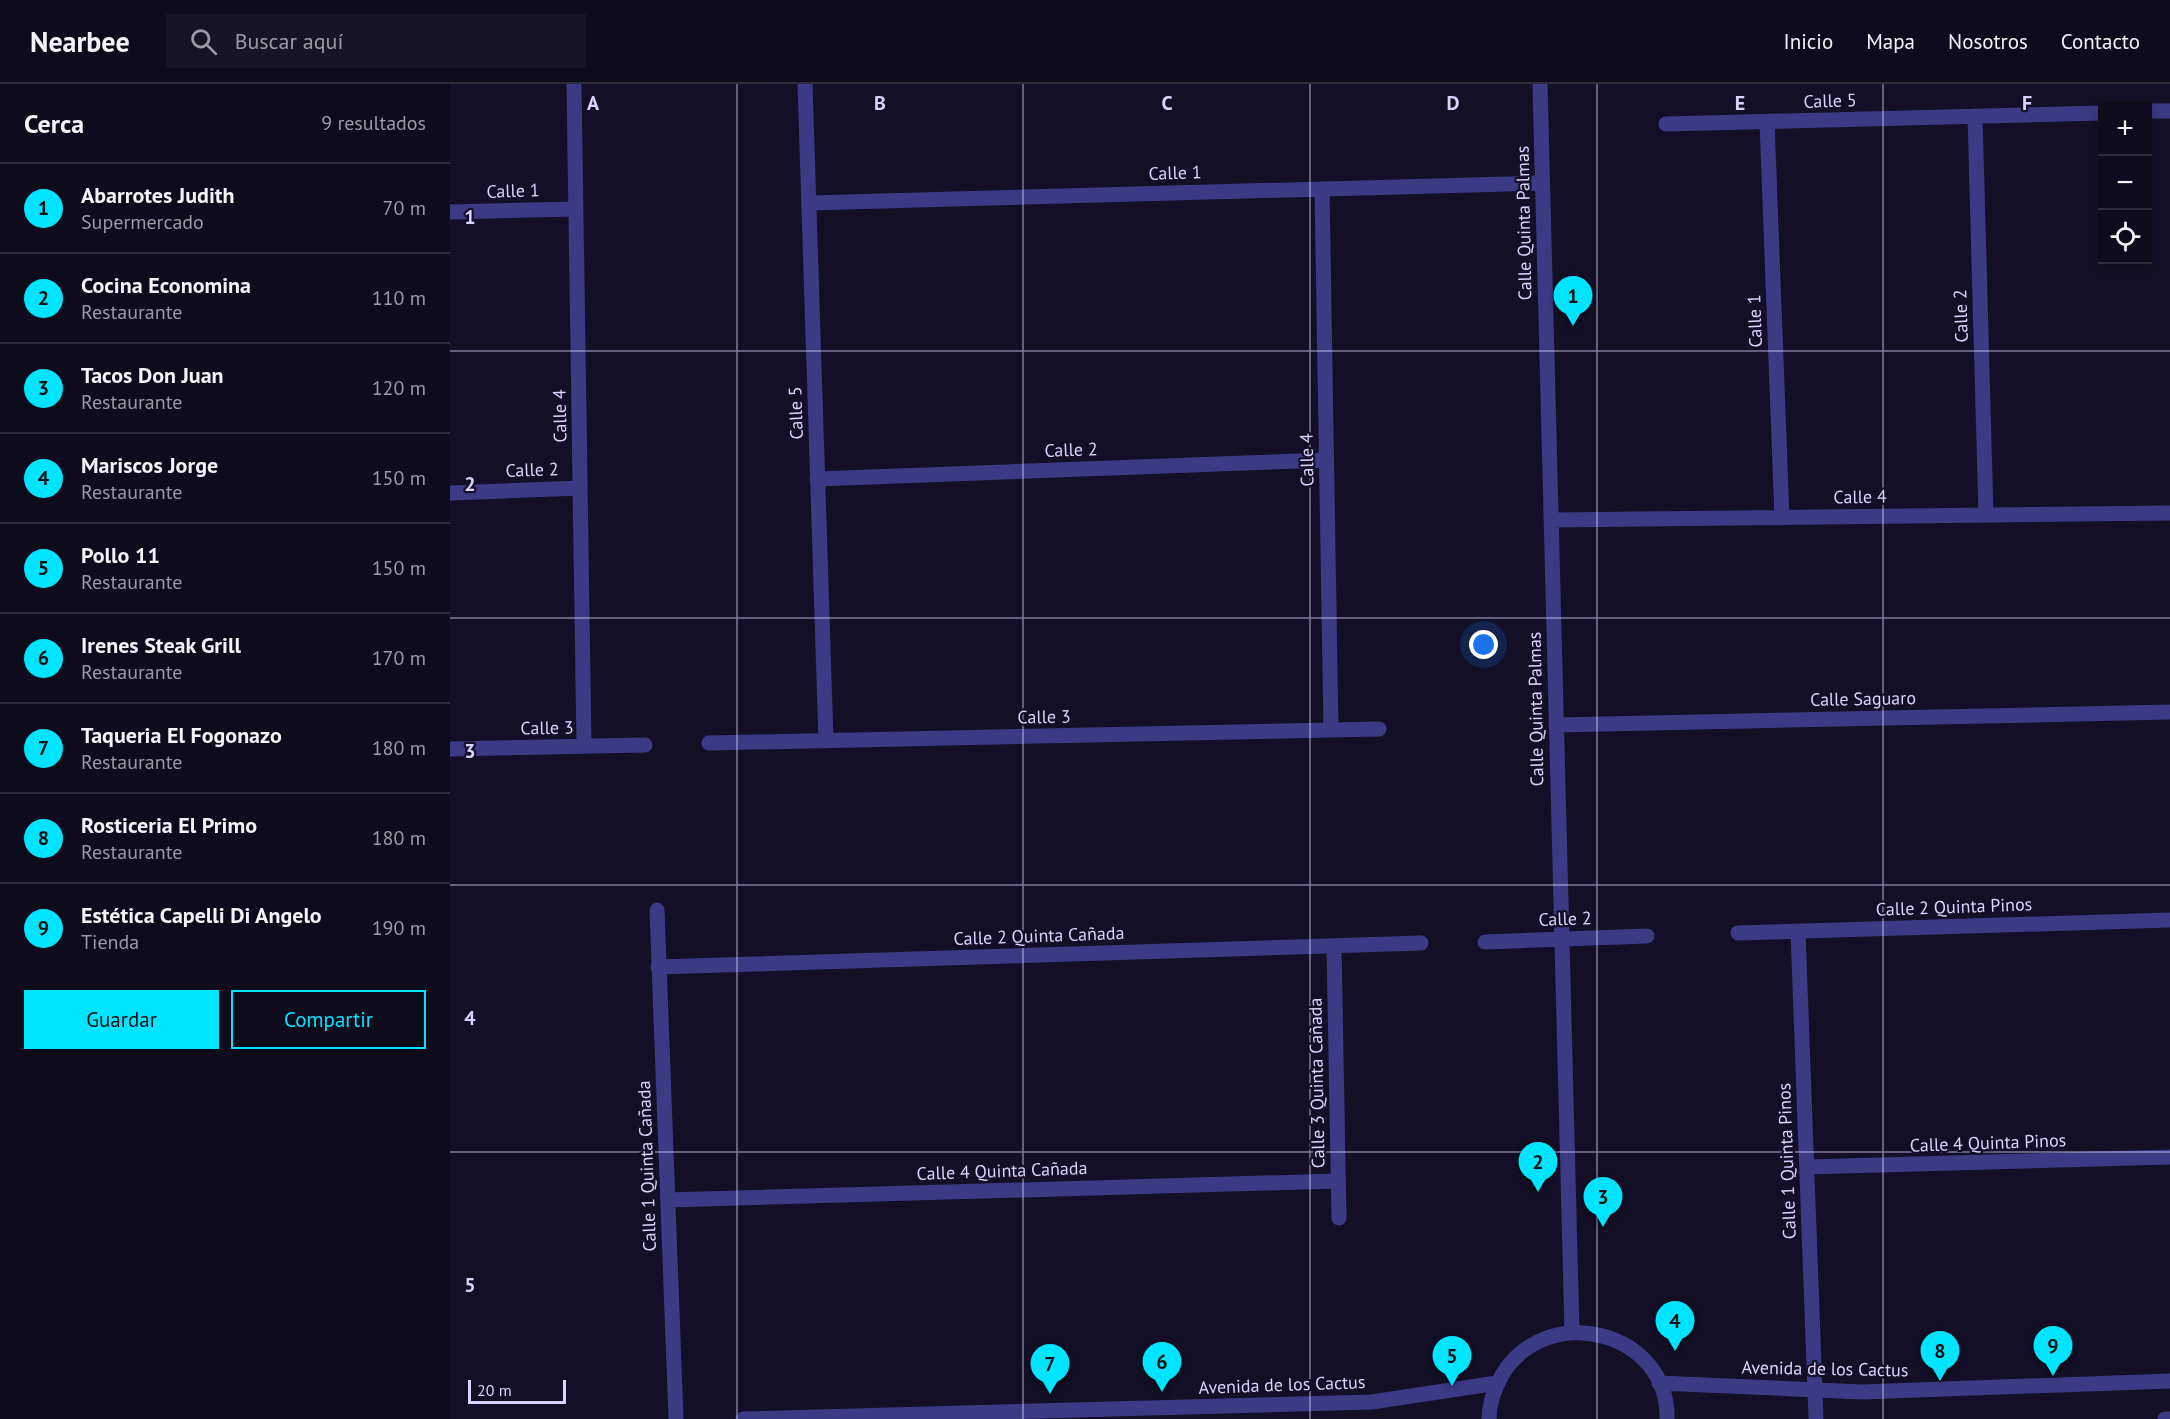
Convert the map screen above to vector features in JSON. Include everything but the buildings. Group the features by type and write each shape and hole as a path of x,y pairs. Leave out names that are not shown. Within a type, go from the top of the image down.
{"street":[{"name":"Calle 5","path":"805,84 826,741"},
{"name":"Calle Quinta Palmas","path":"1540,84 1572,1332"},
{"name":"Calle 4","path":"574,85 584,746"},
{"path":"2152,111 2170,111"},
{"name":"Calle 5","path":"1666,124 2098,113"},
{"name":"Calle 2","path":"1975,116 1986,515"},
{"name":"Calle 1","path":"1767,122 1782,518"},
{"name":"Calle 1","path":"809,202 1542,183"},
{"name":"Calle 4","path":"1322,189 1331,730"},
{"name":"Calle 1","path":"450,213 576,209"},
{"name":"Calle 2","path":"817,479 1326,460"},
{"name":"Calle 2","path":"450,493 580,488"},
{"name":"Calle 4","path":"1551,520 2170,513"},
{"name":"Calle Saguaro","path":"1556,725 2170,712"},
{"name":"Calle 3","path":"709,743 1379,729"},
{"name":"Calle 3","path":"450,749 645,745"},
{"name":"Calle 1 Quinta Cañada","path":"657,910 676,1419"},
{"name":"Calle 2 Quinta Pinos","path":"1738,933 2170,920"},
{"name":"Calle 1 Quinta Pinos","path":"1798,932 1815,1390"},
{"name":"Calle 2","path":"1485,942 1647,936"},
{"name":"Calle 2 Quinta Cañada","path":"658,967 1421,944"},
{"name":"Calle 3 Quinta Cañada","path":"1334,946 1339,1218"},
{"name":"Calle 4 Quinta Pinos","path":"1807,1167 2170,1157"},
{"name":"Calle 4 Quinta Cañada","path":"668,1200 1338,1181"},
{"path":"1489,1419 1491,1399 1497,1383 1516,1356 1529,1346 1544,1339 1572,1332 1610,1337 1625,1345 1645,1362 1659,1383 1665,1398 1667,1419"},
{"name":"Avenida de los Cactus","path":"1659,1383 1862,1392 2170,1381"},
{"name":"Avenida de los Cactus","path":"743,1419 1372,1402 1497,1383"},
{"path":"1815,1390 1816,1419"},
{"path":"2165,1419 2170,1419"}],"place":[{"name":"Abarrotes Judith","path":"1573,326"},
{"name":"Cocina Economina","path":"1538,1192"},
{"name":"Tacos Don Juan","path":"1603,1227"},
{"name":"Mariscos Jorge","path":"1675,1351"},
{"name":"Estética Capelli Di Angelo","path":"2053,1376"},
{"name":"Rosticeria El Primo","path":"1940,1381"},
{"name":"Pollo 11","path":"1452,1386"},
{"name":"Irenes Steak Grill","path":"1162,1392"},
{"name":"Taqueria El Fogonazo","path":"1050,1394"}]}
